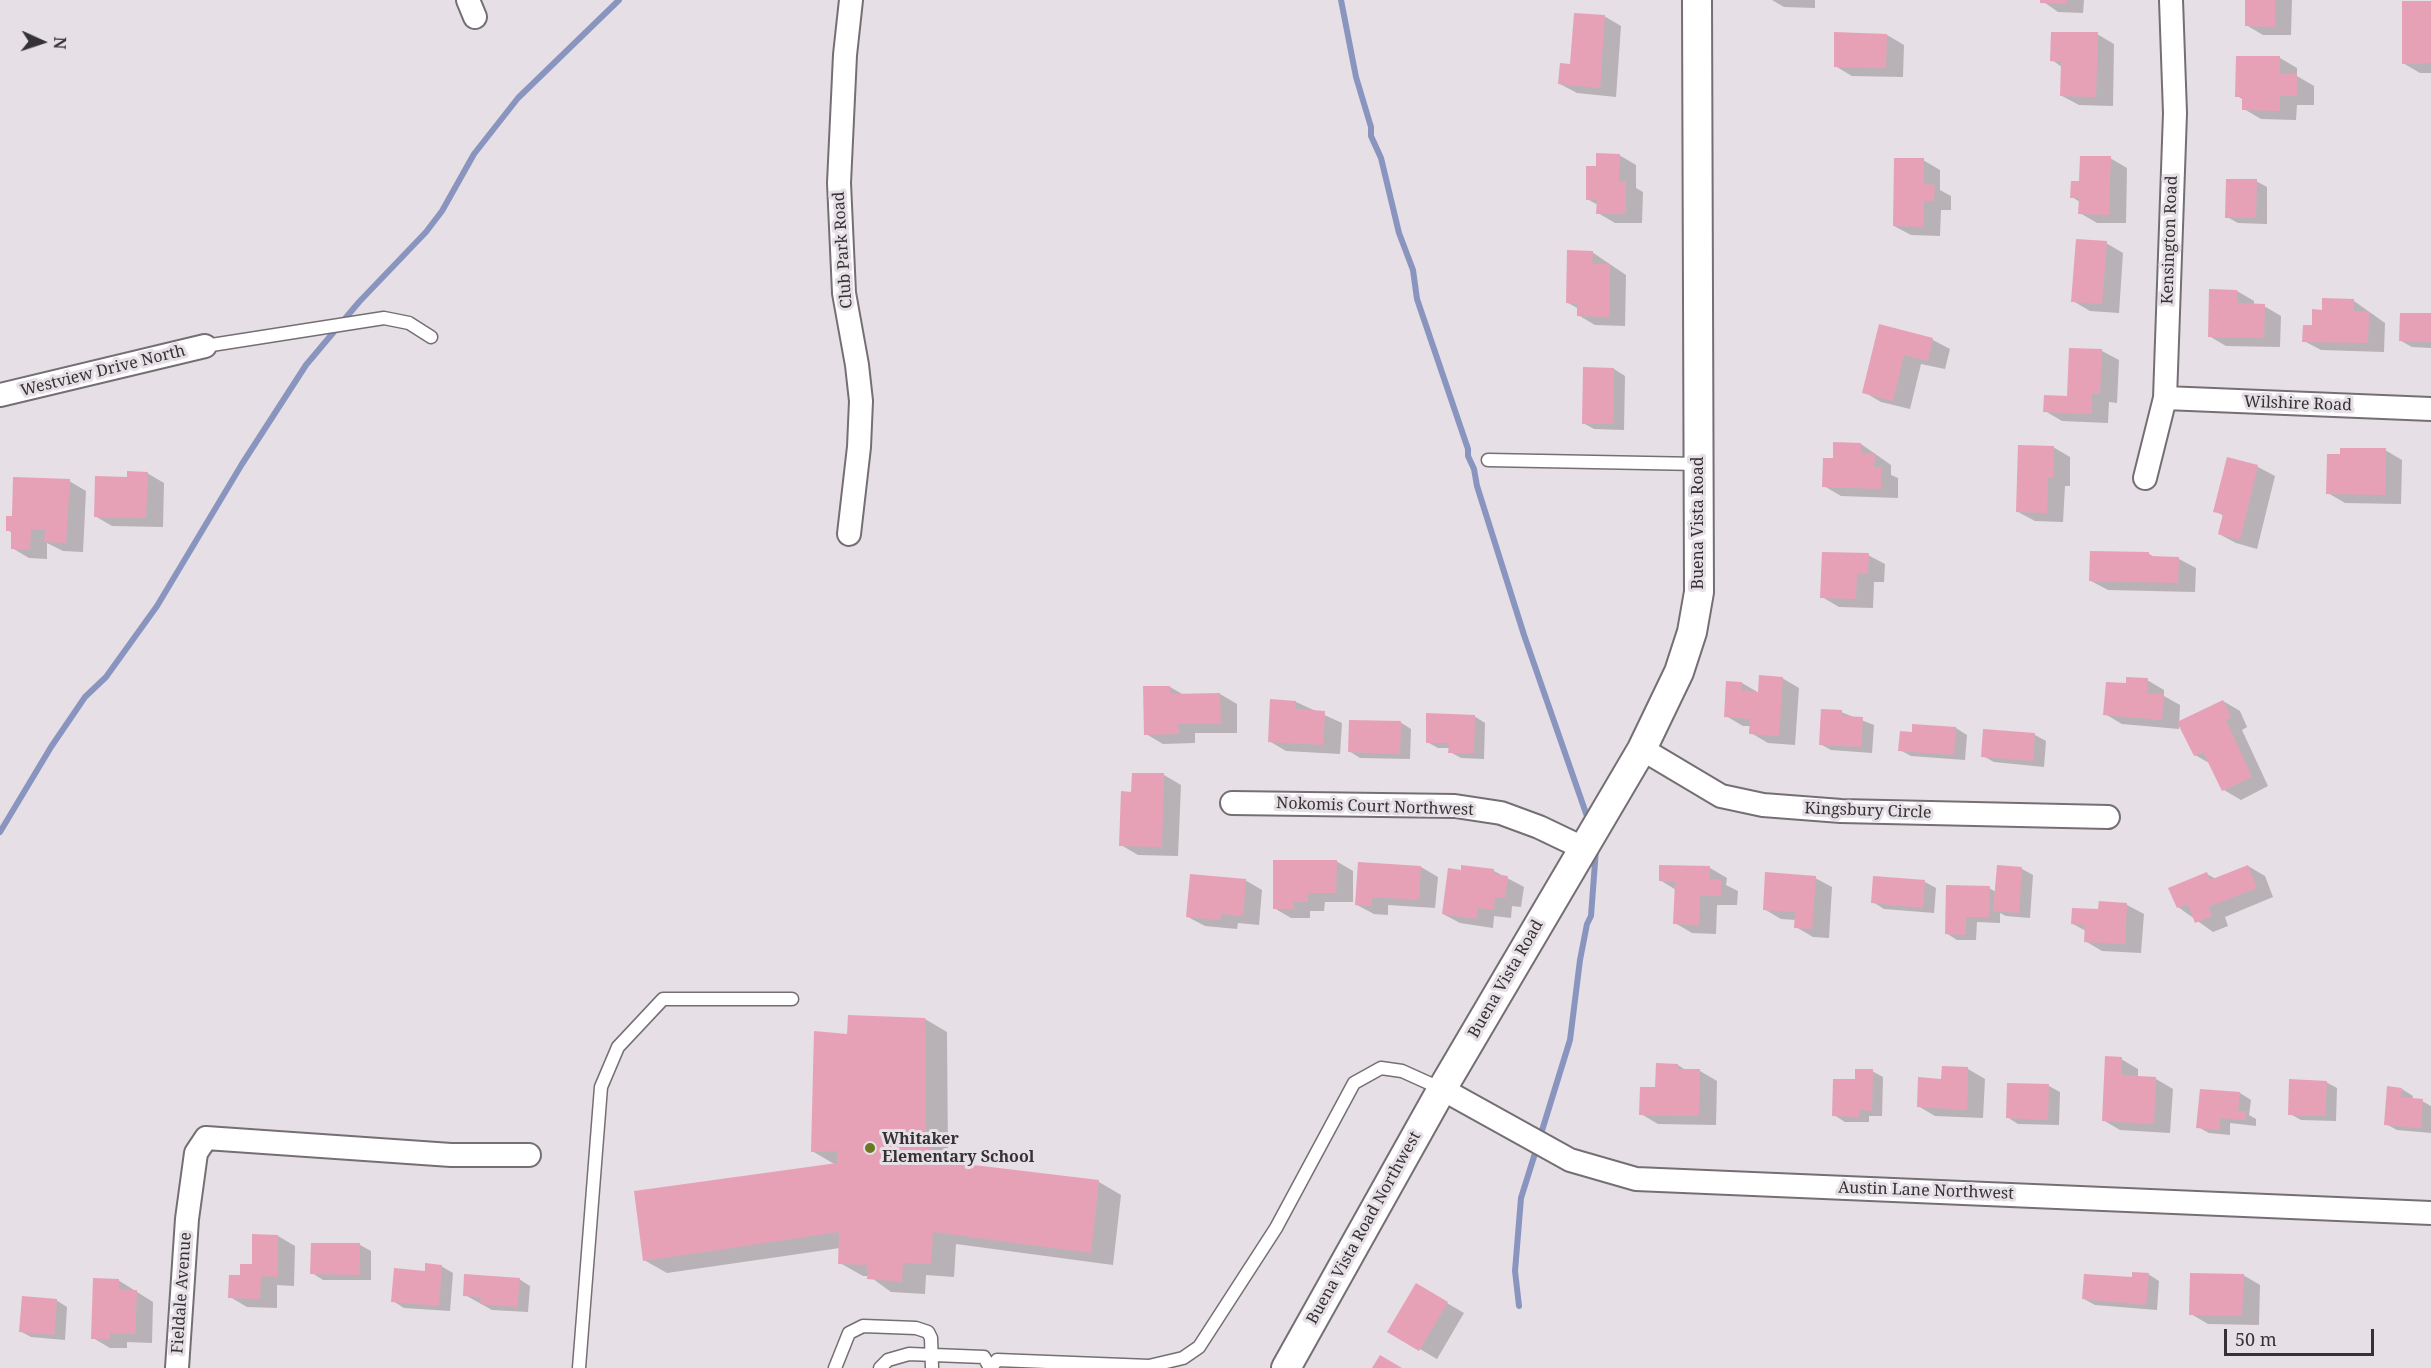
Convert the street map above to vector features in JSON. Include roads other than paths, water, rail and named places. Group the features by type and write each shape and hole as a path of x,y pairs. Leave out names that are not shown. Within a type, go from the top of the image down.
{"street":[{"name":"Club Park Road","path":"849,534 859,447 861,401 844,293 839,183 845,55 851,0"},
{"name":"Buena Vista Road","path":"1442,1089 1642,749 1679,672 1692,632 1699,592 1697,0"},
{"name":"Kensington Road","path":"2145,478 2165,398 2175,113 2171,0"},
{"name":"Westview Drive North","path":"0,395 205,346"},
{"name":"Wilshire Road","path":"2165,398 2431,410"},
{"name":"Kingsbury Circle","path":"1642,749 1721,796 1763,805 1841,811 2108,817"},
{"name":"Nokomis Court Northwest","path":"1232,803 1455,806 1501,813 1539,827 1583,848"},
{"name":"Austin Lane Northwest","path":"1442,1089 1570,1160 1636,1179 2431,1213"},
{"name":"Buena Vista Road Northwest","path":"1286,1368 1442,1089"},
{"name":"Fieldale Avenue","path":"177,1368 187,1219 196,1153 206,1138 451,1155 529,1155"}],"lane":[{"path":"205,346 384,318 409,323 430,337"},
{"path":"1488,460 1698,464"},
{"path":"579,1368 601,1087 618,1047 663,999 792,999"},
{"path":"880,1368 888,1360 909,1354 984,1357 990,1368 997,1360 1149,1366 1183,1358 1199,1347 1276,1228 1354,1083 1381,1068 1402,1071 1442,1089"},
{"path":"835,1368 849,1333 863,1326 916,1328 927,1332 931,1338 932,1368"}],"waterway":[{"path":"0,832 51,747 85,697 106,677 157,606 242,464 306,365 359,302 426,232 442,211 474,154 518,98 619,0"},
{"path":"1341,0 1356,77 1371,127 1371,136 1381,158 1399,233 1413,270 1417,299 1468,449 1477,486 1524,635 1589,822"},
{"path":"1540,1137 1570,1040 1580,960 1587,924 1591,916 1596,849"},
{"path":"1519,1306 1515,1271 1521,1198 1537,1147"}],"place":[{"name":"Whitaker Elementary School","path":"870,1148"}]}
